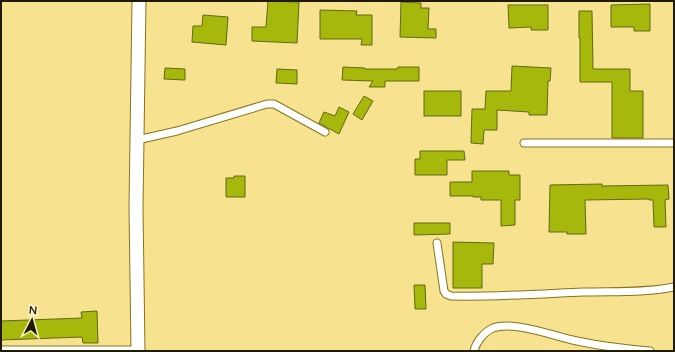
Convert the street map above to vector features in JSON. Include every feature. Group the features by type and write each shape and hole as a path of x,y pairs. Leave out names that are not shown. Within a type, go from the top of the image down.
{"street":[{"path":"138,351 136,207 139,1"}],"lane":[{"path":"137,140 178,131 267,104 274,104 325,132"},
{"path":"524,143 674,143"},
{"path":"437,243 444,291 446,294 451,296 487,297 584,292 629,292 674,287"},
{"path":"474,351 483,335 494,328 511,326 614,348 650,351"},
{"path":"1,350 138,351"}],"building":[{"path":"268,1 299,2 297,43 252,41 252,27 266,27"},
{"path":"401,2 421,3 421,8 429,8 428,29 436,29 436,38 400,37"},
{"path":"650,4 650,31 634,31 634,27 611,27 611,5"},
{"path":"508,5 548,5 548,30 531,30 531,27 509,28"},
{"path":"320,10 357,11 356,15 372,15 372,45 361,45 362,39 320,39"},
{"path":"579,11 592,11 593,69 630,69 630,91 643,91 643,138 612,138 612,82 580,82"},
{"path":"203,15 228,17 226,45 192,42 193,26 202,26"},
{"path":"512,66 551,68 550,81 548,81 547,115 529,115 529,112 497,110 497,130 484,130 483,144 471,143 472,109 485,109 486,91 511,91"},
{"path":"343,67 397,69 398,67 419,67 419,81 385,81 385,87 369,87 373,81 342,80"},
{"path":"165,68 185,69 185,80 164,79"},
{"path":"277,69 297,70 297,84 276,83"},
{"path":"424,91 461,91 461,116 424,116"},
{"path":"364,96 373,101 362,120 353,114"},
{"path":"339,107 349,112 339,134 319,123 324,112 335,116"},
{"path":"420,151 464,151 465,160 447,160 447,175 415,175 415,159 420,159"},
{"path":"472,171 509,171 509,175 520,175 520,200 515,200 515,225 501,226 501,200 481,200 481,197 473,196 450,196 450,182 472,182"},
{"path":"234,176 245,176 245,197 226,197 226,178 234,178"},
{"path":"602,184 602,186 668,185 669,199 665,200 666,227 654,227 653,200 585,200 586,234 549,232 550,185"},
{"path":"414,223 450,223 450,234 414,235"},
{"path":"453,242 494,243 493,264 482,264 482,288 453,288"},
{"path":"414,285 425,285 426,309 415,309"},
{"path":"97,311 98,343 83,343 82,337 1,340 1,321 82,318 81,312"}]}
